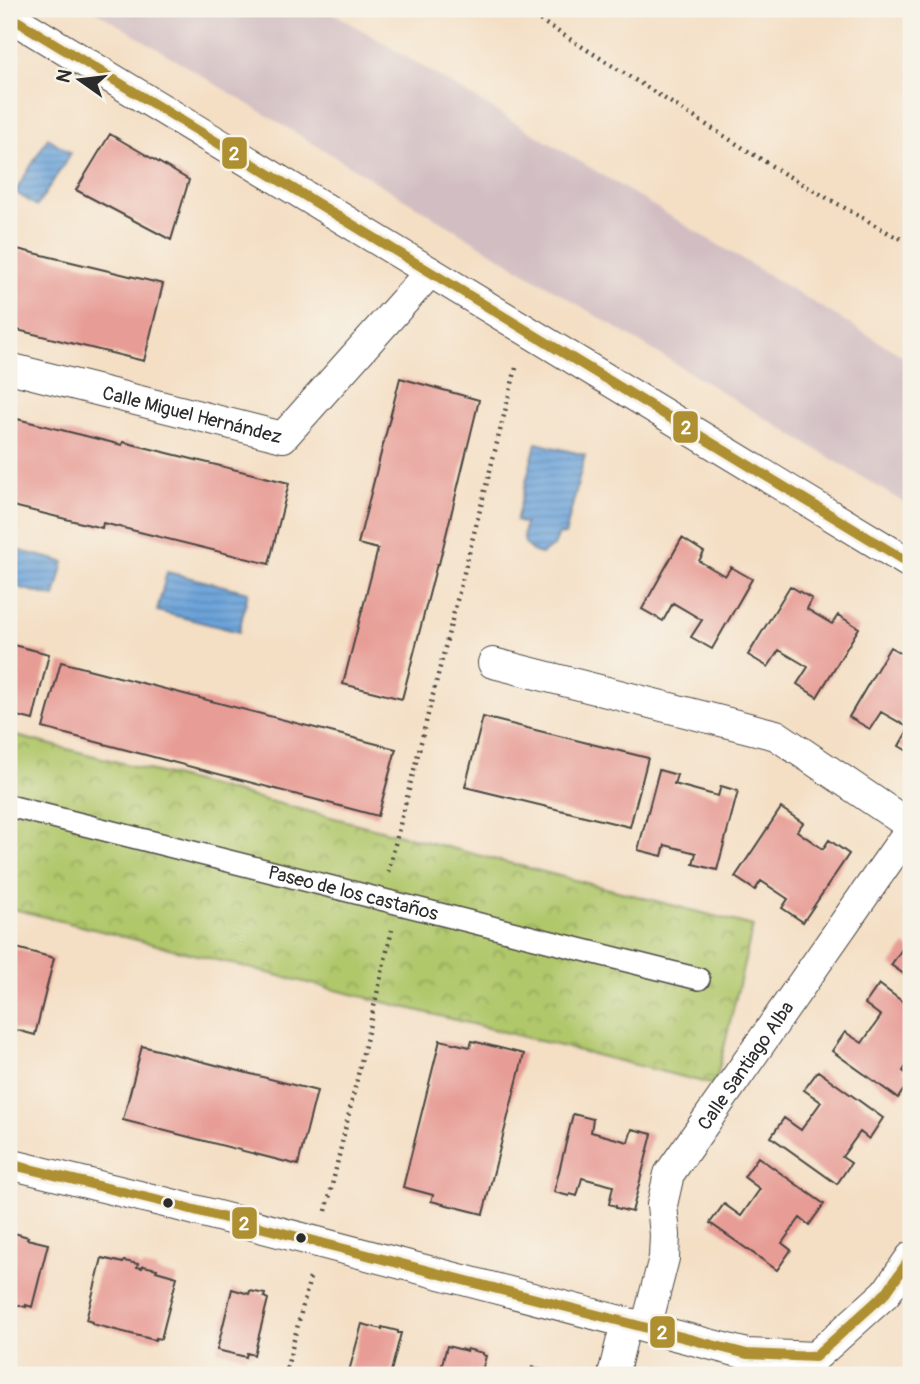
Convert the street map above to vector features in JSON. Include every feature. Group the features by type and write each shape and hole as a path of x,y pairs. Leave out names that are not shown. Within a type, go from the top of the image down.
{"street":[{"path":"9,16 911,564"},
{"name":"Calle Miguel Hernández","path":"9,368 283,437 430,272"},
{"name":"Calle Santiago Alba","path":"493,663 776,735 911,827 669,1174 662,1205 664,1258 613,1375"},
{"name":"Paseo de los castaños","path":"9,806 699,979"},
{"path":"9,1164 747,1354 815,1357 886,1293 911,1257"}],"path":[{"path":"522,9 783,173 896,237 911,242"},
{"path":"285,1375 319,1243 390,901 525,330"}],"shaded area":[{"path":"92,9 327,9 911,361 911,507"}],"green space":[{"path":"9,734 753,926 715,1085 9,908"}],"water":[{"path":"48,138 71,153 37,206 15,192"},
{"path":"536,443 585,455 565,535 559,534 554,546 541,554 527,547 523,534 525,524 516,521"},
{"path":"9,548 64,562 55,597 9,585"},
{"path":"167,572 248,592 239,632 157,611"}],"building":[{"path":"110,134 189,180 171,240 76,190"},
{"path":"9,247 163,284 144,361 9,328"},
{"path":"400,378 479,400 439,564 402,699 343,684 378,549 358,544"},
{"path":"9,417 289,483 269,564 103,523 102,528 9,505"},
{"path":"682,538 704,552 699,561 725,576 731,567 752,579 712,649 691,637 702,620 673,603 663,621 642,609"},
{"path":"790,586 812,599 807,609 832,624 838,615 859,628 817,697 797,684 808,667 779,650 768,667 748,655"},
{"path":"9,644 49,654 33,720 9,714"},
{"path":"890,647 911,659 906,670 911,673 911,753 899,746 909,728 881,712 870,729 849,717"},
{"path":"61,662 396,749 378,816 43,728"},
{"path":"483,717 648,758 630,827 465,787"},
{"path":"659,770 677,775 674,784 718,796 721,786 738,791 717,870 693,864 696,853 665,845 662,856 638,850"},
{"path":"781,808 803,823 797,831 823,849 829,840 849,854 803,922 782,908 788,899 761,881 755,890 735,877"},
{"path":"905,945 911,950 911,979 891,965"},
{"path":"9,946 54,958 35,1035 9,1028"},
{"path":"879,984 911,1008 911,1059 903,1071 911,1079 898,1098 832,1051 845,1032 862,1043 881,1016 865,1004"},
{"path":"440,1040 470,1047 472,1041 524,1054 483,1214 431,1201 433,1195 403,1187"},
{"path":"142,1046 317,1091 298,1165 123,1120"},
{"path":"818,1071 883,1118 869,1139 860,1132 842,1157 851,1163 837,1184 771,1137 784,1118 801,1130 821,1102 804,1090"},
{"path":"573,1114 593,1119 591,1132 628,1142 632,1129 652,1134 632,1212 609,1204 613,1186 582,1178 577,1196 554,1192"},
{"path":"758,1157 824,1204 809,1225 800,1218 782,1243 791,1250 777,1270 710,1223 724,1204 741,1216 760,1189 744,1177"},
{"path":"14,1233 48,1244 32,1307 9,1303 9,1234"},
{"path":"102,1258 138,1264 137,1267 157,1269 156,1271 177,1277 161,1339 155,1340 92,1324 86,1320"},
{"path":"232,1289 249,1294 250,1291 265,1294 264,1297 268,1299 254,1355 247,1353 246,1357 217,1350"},
{"path":"362,1324 401,1333 390,1375 348,1375"},
{"path":"447,1346 483,1353 486,1356 481,1375 439,1375"},
{"path":"532,1367 553,1370 570,1375 530,1375"}],"transit line":[{"name":"2","path":"9,16 911,564"},
{"name":"2","path":"9,1164 747,1354 815,1357 886,1293 911,1257"}]}
